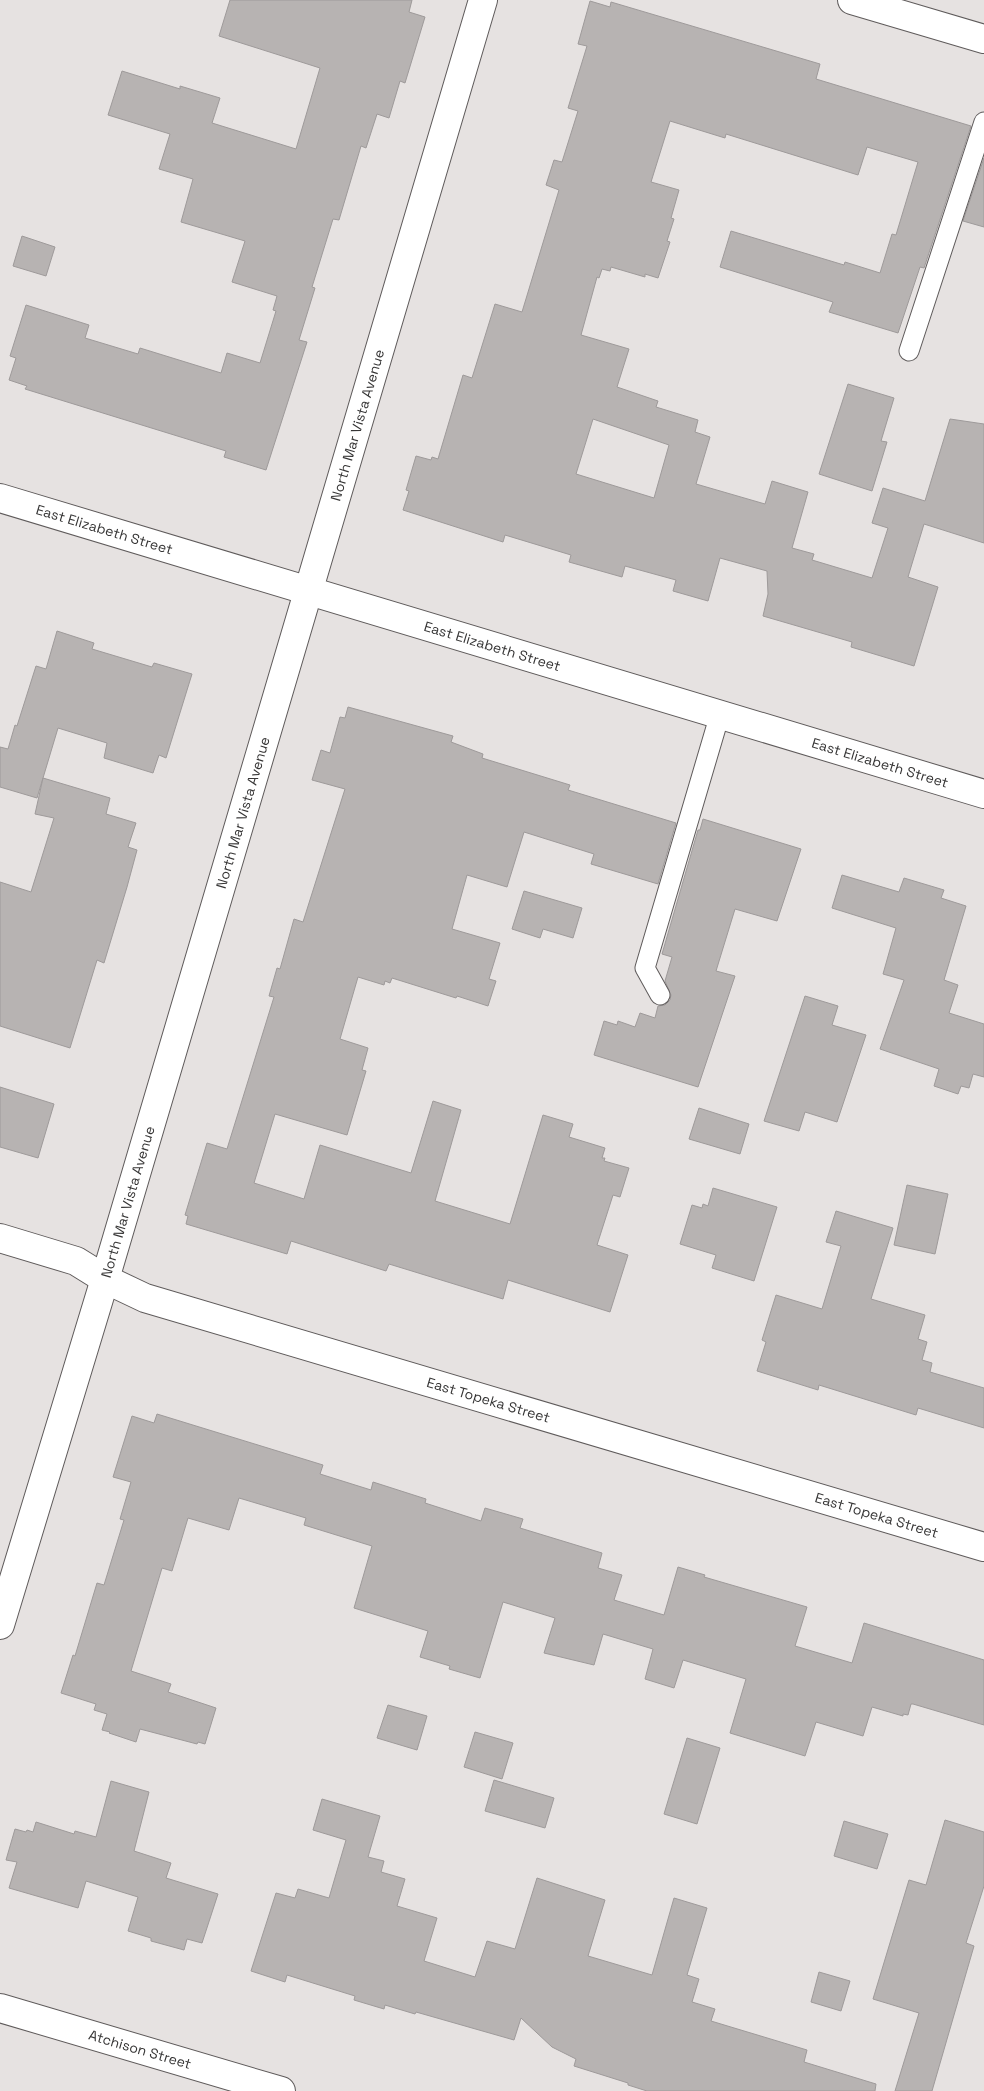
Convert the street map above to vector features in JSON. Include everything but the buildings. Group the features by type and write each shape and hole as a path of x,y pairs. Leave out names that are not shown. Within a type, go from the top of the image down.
{"street":[{"name":"North Mar Vista Avenue","path":"0,1625 105,1279 483,0"},
{"path":"852,0 984,38"},
{"name":"East Elizabeth Street","path":"0,498 984,794"},
{"name":"East Topeka Street","path":"0,1238 76,1261 105,1279 145,1298 984,1547"},
{"name":"Atchison Street","path":"0,2008 281,2091"}],"lane":[{"path":"909,351 984,122"},
{"path":"660,995 645,968 720,714"}]}
